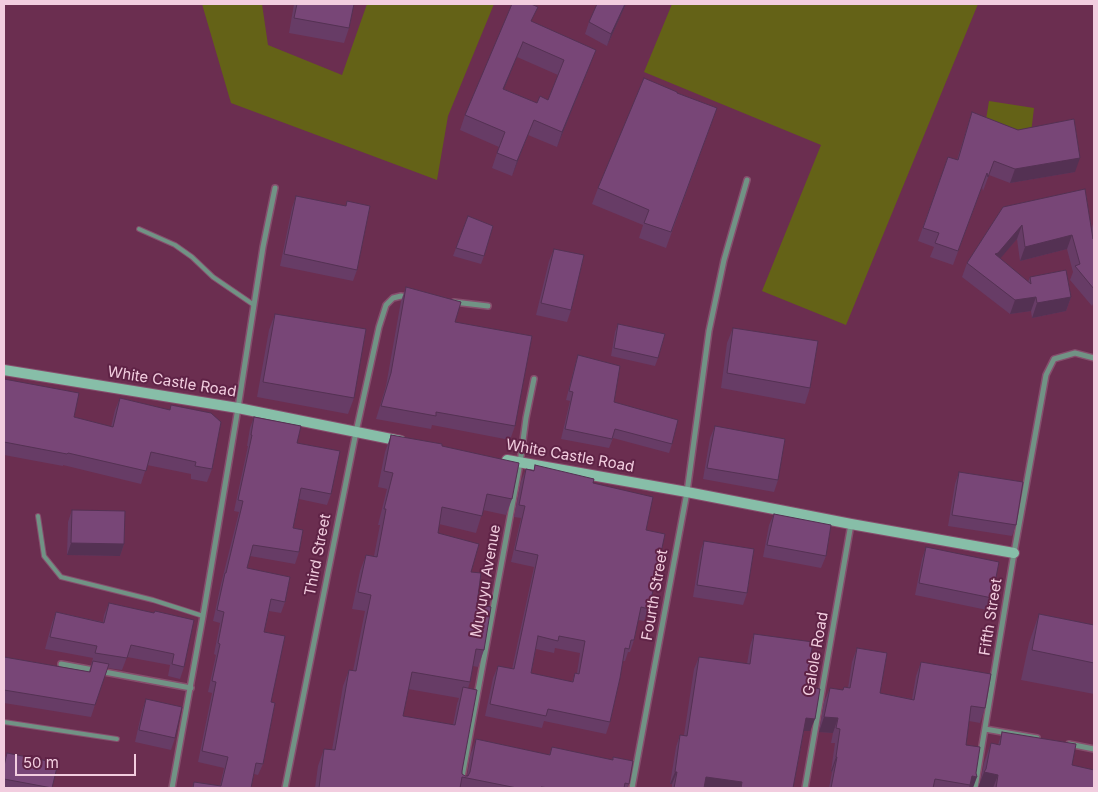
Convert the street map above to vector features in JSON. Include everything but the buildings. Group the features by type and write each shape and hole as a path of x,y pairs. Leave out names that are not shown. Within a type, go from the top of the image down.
{"street":[{"name":"Fourth Street","path":"632,788 687,492 709,331 724,260 747,180"},
{"path":"172,788 204,616 263,247 275,188"},
{"name":"Third Street","path":"285,788 356,432 379,327 386,305 393,298 401,296 410,297"},
{"path":"449,302 488,306"},
{"name":"Fifth Street","path":"975,788 1046,374 1054,359 1075,353 1094,358"},
{"name":"White Castle Road","path":"4,370 238,408 414,443"},
{"name":"Muyuyu Avenue","path":"460,788 534,379"},
{"name":"White Castle Road","path":"501,459 1014,553"},
{"name":"Galole Road","path":"805,788 851,524"},
{"path":"61,664 191,688"},
{"path":"985,729 1040,739"},
{"path":"1067,744 1094,749"}],"lane":[{"path":"139,229 175,245 192,257 212,277 254,306"},
{"path":"38,516 44,556 61,577 153,600 204,616"},
{"path":"4,722 117,739"}],"shaded area":[{"path":"202,4 262,4 268,45 342,75 367,4 494,4 448,116 437,180 231,103"},
{"path":"672,4 978,4 846,325 762,291 821,145 644,72"},
{"path":"989,101 1034,108 1031,133 985,126"}]}
